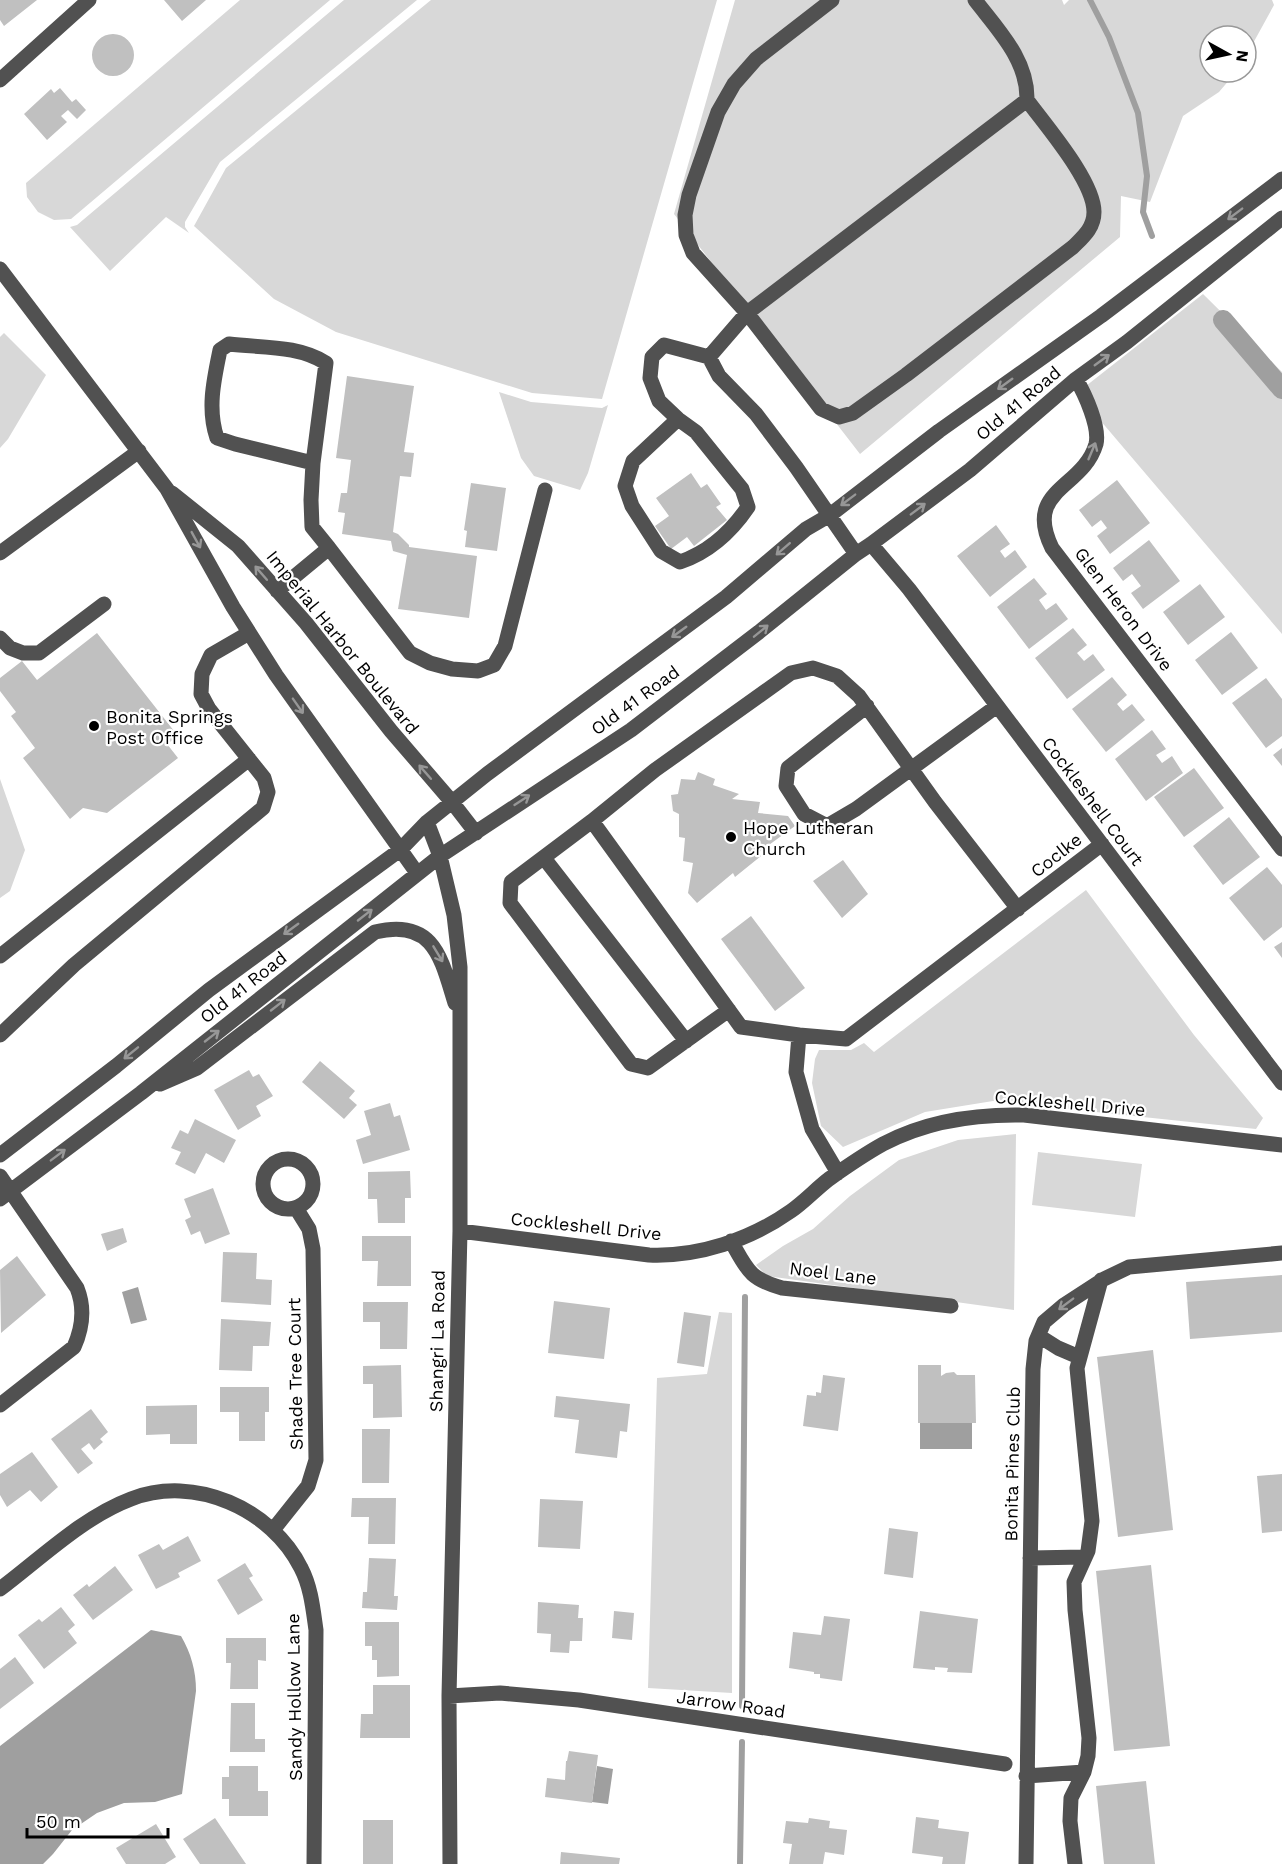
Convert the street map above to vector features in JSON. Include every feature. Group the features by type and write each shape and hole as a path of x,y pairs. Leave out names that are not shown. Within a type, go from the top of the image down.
{"street":[{"path":"832,0 756,58 734,84 718,112 689,195 685,215 686,235 693,253 747,313 821,409 839,417 853,413 906,375 1073,247 1090,230 1094,212 1089,193 1078,170 1027,100 1028,89 1024,69 1014,51 975,0"},
{"path":"0,81 84,2"},
{"path":"709,357 747,313 1027,100"},
{"name":"Old 41 Road","path":"0,1155 116,1066 209,990 400,850 427,822 529,742 726,597 806,529 830,514 939,431 1101,316 1282,179"},
{"name":"Old 41 Road","path":"6,1195 141,1093 417,873 507,810 631,730 759,632 856,554 970,470 1077,379 1282,218"},
{"name":"Imperial Harbor Boulevard","path":"0,269 167,489 233,607 276,675 417,873"},
{"path":"313,463 217,438 212,425 211,411 220,350 229,344 295,350 314,355 326,363 313,463 312,527 410,653 430,663 452,669 478,672 494,665 505,646 545,490"},
{"path":"678,419 633,461 625,486 632,506 661,552 680,562 698,555 735,526 748,507 742,489 696,432 678,419 659,400 650,378 652,357 664,345 709,357 719,376 756,414 830,514 856,554"},
{"name":"Glen Heron Drive","path":"1077,379 1087,396 1096,430 1096,442 1089,459 1048,502 1044,516 1045,533 1052,548 1282,849"},
{"path":"0,553 139,451"},
{"name":"Imperial Harbor Boulevard","path":"167,489 238,546 338,662 476,833"},
{"name":"Cockleshell Court","path":"871,544 909,589 1282,1083"},
{"path":"277,591 329,548"},
{"path":"0,638 10,648 23,653 39,653 104,604"},
{"path":"0,1035 74,965 263,808 268,792 264,778 209,709 201,693 202,674 211,655 249,633"},
{"path":"729,1010 648,1068 631,1064 510,903 511,882 592,822 655,770 791,673 813,668 837,676 859,696 935,802 1018,909"},
{"path":"867,706 788,768 786,786 804,814 826,826 856,809 997,706"},
{"path":"0,956 249,759"},
{"name":"Shangri La Road","path":"427,822 440,856 454,915 460,968 459,1232 449,1696 450,1864"},
{"name":"Coclke","path":"592,822 741,1027 846,1039 1102,844"},
{"path":"544,858 686,1041"},
{"path":"141,1093 197,1068 375,932 391,928 407,929 420,935 433,946 442,961 460,1017"},
{"path":"800,1035 796,1072 812,1129 838,1173"},
{"name":"Cockleshell Drive","path":"459,1232 669,1256 712,1248 763,1227 790,1212 838,1173 883,1144 915,1130 945,1121 981,1115 1024,1115 1282,1144"},
{"path":"0,1176 6,1195 77,1288 82,1317 80,1333 74,1347 0,1405"},
{"name":"Shade Tree Court","path":"273,1530 308,1486 316,1460 313,1249 309,1229 296,1208"},
{"name":"Noel Lane","path":"731,1241 749,1272 764,1283 782,1288 951,1306"},
{"name":"Bonita Pines Club","path":"1026,1864 1033,1369 1044,1322 1064,1305 1101,1280 1129,1267 1282,1253"},
{"path":"1076,1864 1070,1821 1071,1798 1084,1772 1089,1738 1074,1582 1088,1551 1092,1521 1077,1368 1101,1280"},
{"path":"1039,1336 1079,1357"},
{"name":"Sandy Hollow Lane","path":"0,1589 106,1510 142,1496 162,1492 189,1492 214,1497 238,1505 273,1530 289,1548 301,1568 314,1609 316,1630 315,1864"},
{"path":"1030,1558 1084,1557"},
{"name":"Jarrow Road","path":"449,1696 500,1693 579,1700 1005,1764"},
{"path":"1026,1776 1084,1772"}],"shaded area":[{"path":"240,0 330,0 71,219 54,220 38,212 27,197 26,183"},
{"path":"344,0 417,0 220,162 185,222 189,233 166,217 110,271 70,227 77,225"},
{"path":"431,0 717,0 602,399 532,393 336,332 274,299 194,226 226,168"},
{"path":"735,0 1062,0 1064,5 1069,0 1272,0 1274,5 1258,34 1258,24 1198,24 1198,84 1226,84 1219,92 1183,116 1150,202 1121,196 1120,237 860,454 674,214"},
{"path":"1203,294 1282,372 1282,634 1077,393"},
{"path":"4,333 46,375 8,439 0,448 0,337"},
{"path":"499,392 531,402 602,408 608,405 588,473 580,490 534,476 521,458"},
{"path":"0,779 25,850 10,891 0,898"},
{"path":"1086,890 1194,1035 1263,1118 1256,1129 993,1101 925,1112 843,1147 821,1126 812,1083 815,1059 819,1050 851,1050 864,1043 874,1052"},
{"path":"1016,1134 1014,1310 767,1276 756,1265 813,1229 850,1196 899,1160 958,1140"},
{"path":"1038,1152 1142,1164 1135,1217 1032,1205"},
{"path":"138,1287 147,1320 131,1324 122,1292"},
{"path":"719,1312 732,1313 732,1693 648,1688 657,1378 707,1374"},
{"path":"920,1423 972,1423 972,1449 920,1449"},
{"path":"151,1630 181,1636 194,1669 196,1691 182,1794 155,1802 124,1803 97,1813 72,1830 43,1864 0,1864 0,1746"},
{"path":"597,1766 613,1769 608,1804 592,1802"}],"building":[{"path":"0,0 37,0 4,26 0,20"},
{"path":"164,0 206,0 182,21"},
{"path":"113,34 128,40 134,55 128,70 113,76 98,70 92,55 98,40"},
{"path":"60,88 72,102 76,99 86,110 77,119 68,110 61,116 67,122 47,140 24,114 51,89 54,93"},
{"path":"347,376 414,386 404,452 414,453 411,477 400,476 393,532 398,534 409,547 477,556 469,618 398,609 407,555 393,551 391,541 342,534 345,513 338,512 341,493 347,493 351,460 336,458"},
{"path":"691,473 701,488 707,484 721,504 716,507 727,520 694,546 687,537 671,549 655,526 669,516 656,498"},
{"path":"1117,480 1150,523 1110,554 1097,536 1107,528 1101,520 1092,527 1079,510"},
{"path":"471,483 506,488 497,551 465,547 467,531 464,530"},
{"path":"996,525 1010,544 1000,551 1005,558 1015,550 1027,567 990,597 957,556"},
{"path":"1149,540 1180,581 1143,609 1131,593 1141,586 1132,574 1123,581 1113,568"},
{"path":"1034,578 1047,594 1039,600 1046,610 1056,603 1068,619 1029,649 997,607"},
{"path":"1200,584 1225,617 1188,645 1163,612"},
{"path":"1073,628 1087,645 1077,653 1084,661 1093,654 1105,670 1067,699 1035,658"},
{"path":"1231,632 1258,668 1222,695 1195,660"},
{"name":"Bonita Springs Post Office","path":"97,633 178,736 167,744 178,758 107,813 83,808 70,819 23,758 35,748 11,716 16,712 0,691 0,678 22,661 37,680"},
{"path":"1112,677 1127,695 1117,704 1123,711 1132,704 1145,720 1106,752 1072,709"},
{"path":"1266,678 1282,699 1282,736 1266,748 1232,703"},
{"path":"1152,730 1166,749 1156,755 1162,763 1172,756 1183,773 1146,801 1115,759"},
{"path":"1282,748 1282,766 1273,755"},
{"path":"1194,768 1224,808 1184,837 1154,797"},
{"name":"Hope Lutheran Church","path":"698,772 715,779 713,785 739,794 732,799 760,802 758,813 788,816 795,826 758,853 761,856 735,877 733,873 697,903 688,893 693,863 683,861 685,838 679,837 679,814 673,811 671,795 678,794 681,779 695,780"},
{"path":"1229,817 1260,857 1223,885 1193,846"},
{"path":"843,860 868,894 842,918 813,881"},
{"path":"1267,867 1282,885 1282,927 1264,941 1229,898"},
{"path":"751,916 805,988 775,1011 721,939"},
{"path":"1282,942 1282,958 1274,947"},
{"path":"320,1061 355,1091 349,1098 357,1105 344,1119 302,1082"},
{"path":"249,1070 253,1077 259,1074 273,1096 256,1106 261,1116 238,1130 214,1090"},
{"path":"390,1103 394,1117 400,1115 410,1150 363,1164 356,1140 371,1135 364,1111"},
{"path":"195,1119 236,1140 224,1163 206,1153 195,1174 175,1164 181,1152 171,1148 180,1130 188,1134"},
{"path":"410,1171 411,1198 405,1198 405,1223 378,1223 377,1199 368,1199 368,1172"},
{"path":"213,1188 230,1234 205,1244 200,1231 191,1235 185,1220 191,1217 184,1199"},
{"path":"123,1228 127,1242 107,1251 101,1234"},
{"path":"362,1236 411,1236 411,1286 377,1286 378,1261 362,1261"},
{"path":"223,1252 257,1253 256,1279 272,1280 271,1305 221,1302"},
{"path":"17,1256 46,1295 1,1333 0,1270"},
{"path":"1282,1275 1282,1332 1190,1339 1186,1282"},
{"path":"554,1301 610,1308 604,1359 548,1353"},
{"path":"363,1302 408,1302 407,1349 380,1349 380,1322 363,1322"},
{"path":"684,1312 711,1316 704,1367 677,1363"},
{"path":"221,1319 271,1322 269,1346 253,1346 252,1371 219,1370"},
{"path":"1153,1350 1173,1530 1118,1537 1097,1357"},
{"path":"401,1365 402,1417 373,1418 373,1384 363,1384 363,1366"},
{"path":"918,1365 941,1365 941,1376 954,1372 957,1375 975,1375 976,1423 918,1423"},
{"path":"823,1375 845,1378 838,1431 803,1426 807,1395 816,1396 816,1392 821,1393"},
{"path":"220,1387 269,1387 269,1412 265,1412 265,1441 239,1441 239,1412 220,1412"},
{"path":"556,1396 630,1404 627,1432 620,1431 617,1458 575,1453 579,1420 554,1417"},
{"path":"197,1405 197,1444 170,1444 170,1434 146,1435 146,1406"},
{"path":"91,1409 108,1432 100,1439 103,1442 94,1450 89,1443 81,1449 93,1463 78,1474 51,1439"},
{"path":"362,1429 390,1429 389,1483 362,1483"},
{"path":"32,1452 58,1487 41,1502 30,1490 7,1507 0,1495 0,1474"},
{"path":"1282,1474 1282,1531 1262,1533 1257,1476"},
{"path":"352,1498 396,1498 395,1544 368,1544 369,1517 351,1517"},
{"path":"540,1499 583,1501 580,1549 538,1547"},
{"path":"889,1528 918,1532 913,1578 884,1574"},
{"path":"188,1536 201,1561 178,1573 180,1577 156,1589 138,1555 159,1544 163,1550"},
{"path":"369,1558 396,1559 394,1596 398,1596 397,1610 362,1608 363,1592 367,1592"},
{"path":"245,1563 253,1576 249,1578 263,1600 238,1615 217,1580"},
{"path":"1151,1565 1170,1746 1114,1751 1096,1571"},
{"path":"115,1566 133,1590 93,1620 73,1595 87,1584 89,1587"},
{"path":"538,1602 579,1605 578,1618 583,1618 582,1641 570,1641 569,1653 550,1652 551,1634 537,1633"},
{"path":"61,1607 75,1625 68,1631 77,1643 44,1669 18,1635 39,1619 42,1622"},
{"path":"614,1611 634,1613 632,1640 612,1638"},
{"path":"920,1611 978,1619 972,1673 947,1672 948,1668 935,1667 935,1670 913,1668"},
{"path":"824,1616 850,1619 842,1681 820,1678 820,1674 814,1674 814,1672 789,1668 793,1632 821,1635"},
{"path":"365,1622 399,1622 399,1676 377,1677 377,1660 372,1660 372,1646 365,1646"},
{"path":"226,1638 266,1638 266,1661 258,1660 258,1689 230,1689 231,1663 226,1663"},
{"path":"15,1657 34,1683 0,1709 0,1669"},
{"path":"373,1685 410,1685 410,1738 360,1738 361,1714 373,1714"},
{"path":"231,1703 255,1703 255,1739 265,1739 265,1752 230,1752"},
{"path":"569,1751 598,1755 592,1803 545,1797 547,1778 565,1780"},
{"path":"229,1766 258,1766 258,1791 268,1791 268,1816 229,1816 229,1799 222,1799 222,1777 229,1777"},
{"path":"1146,1781 1155,1864 1104,1864 1096,1786"},
{"path":"916,1817 939,1820 938,1828 969,1832 965,1864 942,1864 943,1857 912,1853"},
{"path":"215,1818 246,1864 200,1864 183,1839"},
{"path":"809,1818 830,1821 829,1828 847,1830 844,1855 825,1852 823,1864 789,1864 792,1844 783,1843 786,1821 808,1823"},
{"path":"363,1820 393,1820 393,1864 363,1864"},
{"path":"156,1824 176,1857 165,1864 126,1864 116,1848"},
{"path":"561,1852 620,1858 619,1864 560,1864"}],"waterway":[{"path":"1090,0 1109,37 1138,113 1147,176 1143,212 1152,236"},
{"path":"1223,320 1282,389"},
{"path":"742,1706 745,1297"},
{"path":"740,1864 742,1742"}],"place":[{"name":"Bonita Springs Post Office","path":"94,726"},
{"name":"Hope Lutheran Church","path":"731,837"}]}
